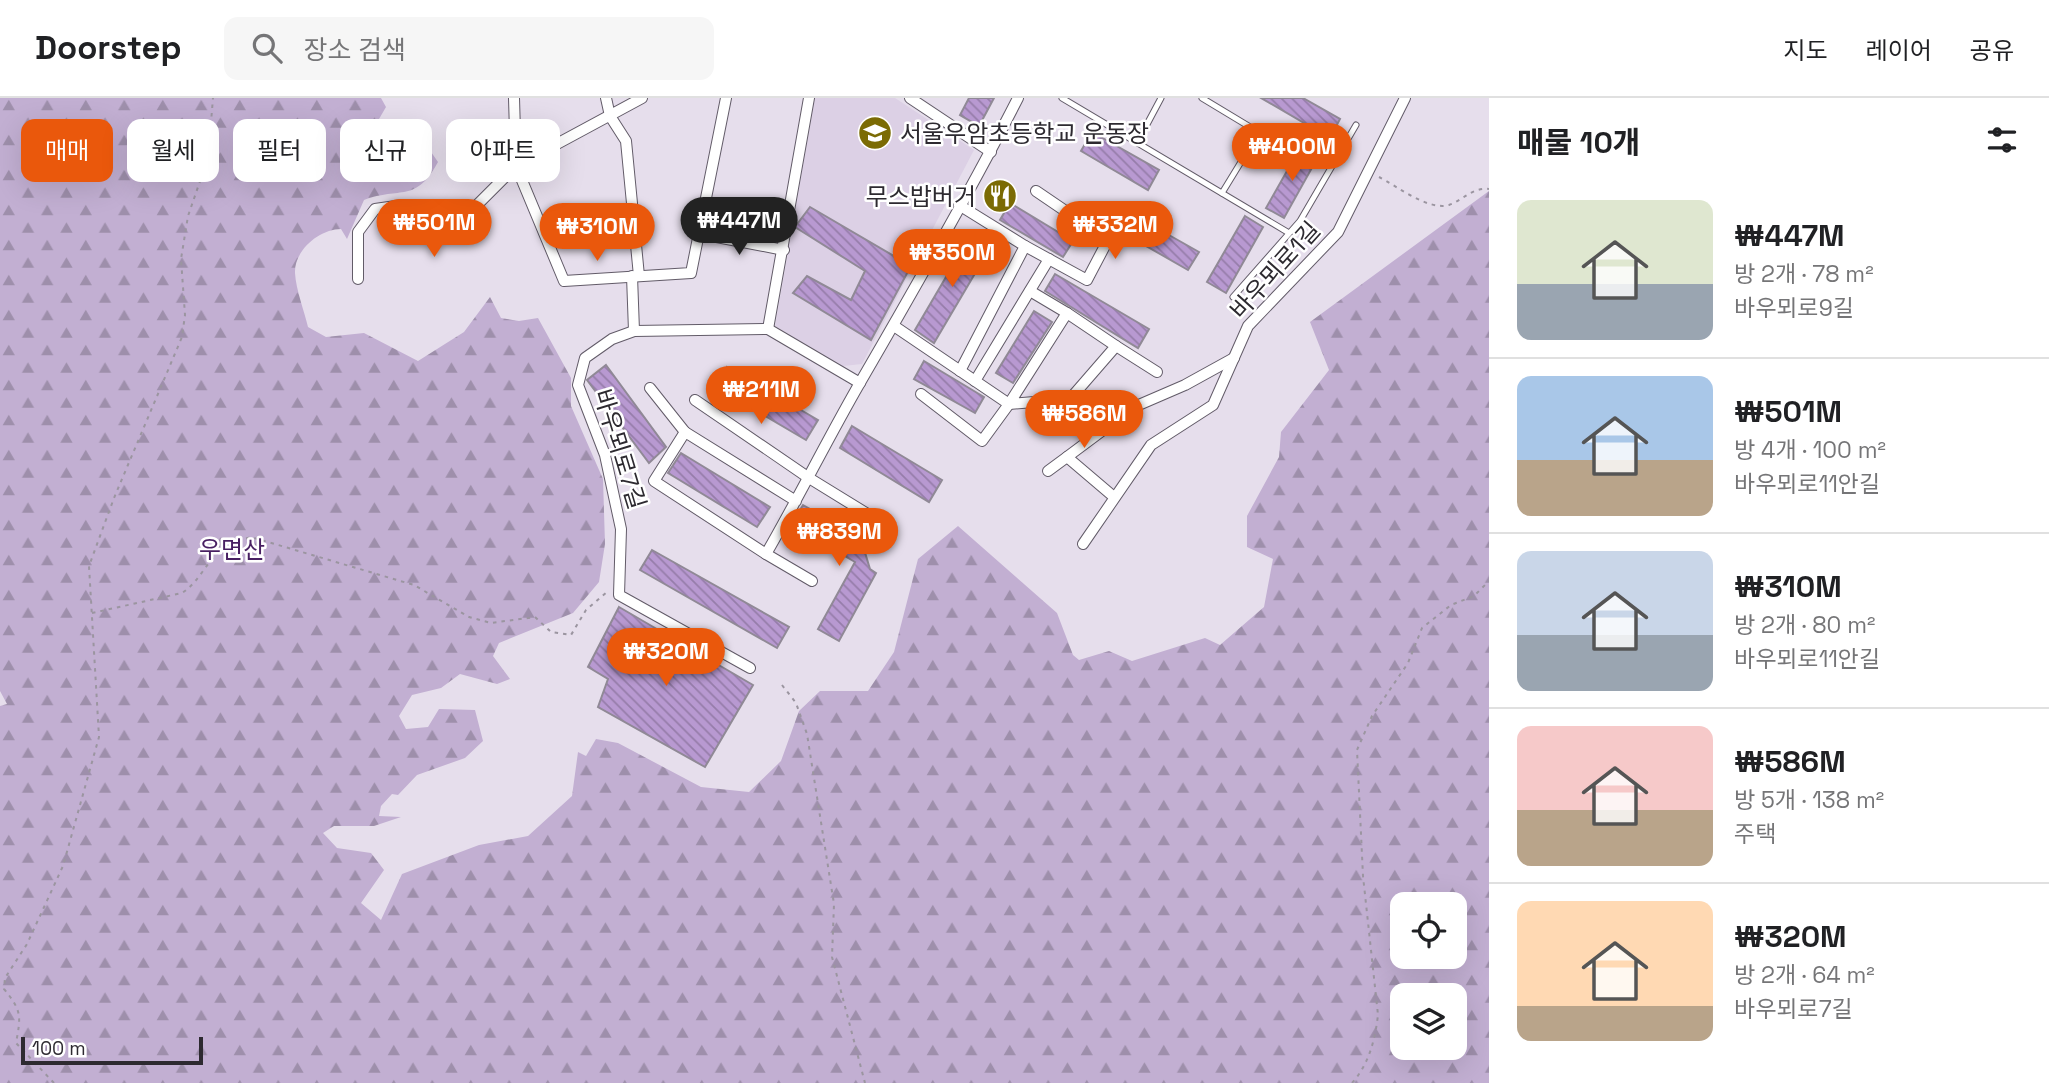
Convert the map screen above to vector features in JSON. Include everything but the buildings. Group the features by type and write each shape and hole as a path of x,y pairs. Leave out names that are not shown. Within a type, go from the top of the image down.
{"street":[{"path":"514,98 515,119"},
{"path":"606,98 610,116 626,141 636,276 634,331"},
{"path":"560,143 642,98"},
{"path":"523,182 564,281 691,273 701,234 726,98"},
{"path":"809,98 768,329 860,383"},
{"path":"910,98 991,152"},
{"path":"766,554 991,152 1018,98"},
{"name":"바우뫼로1길","path":"1083,544 1151,445 1213,405 1248,326 1338,232 1405,98"},
{"path":"358,279 358,232 374,209 403,205 433,243 454,228 500,182"},
{"path":"959,205 1087,280 1108,240 1036,191"},
{"path":"701,234 784,250"},
{"path":"960,371 1025,246"},
{"path":"975,381 1049,259"},
{"path":"1030,290 1157,372"},
{"path":"921,394 982,441 1067,313"},
{"path":"894,326 1009,404 1070,399 1116,346"},
{"name":"바우뫼로7길","path":"618,583 621,529 604,455 578,385 585,358 611,339 634,331 768,329"},
{"path":"1048,471 1134,407 1185,385 1234,358"},
{"path":"650,388 685,432 796,501"},
{"path":"695,400 809,478 887,526"},
{"path":"685,432 654,481 812,582"},
{"path":"1068,457 1114,497"},
{"path":"618,583 619,595 750,668"}],"lane":[{"path":"1062,98 1289,233"},
{"path":"1202,98 1255,130 1253,143 1222,193"},
{"path":"1137,143 1159,99"},
{"path":"1233,297 1300,221 1356,125"}],"path":[{"path":"54,1083 16,1043 20,1021 18,1007 4,989 5,978 27,944 63,866 99,737 89,566 114,498 182,337 185,315 181,259 188,216 208,158 213,98"},
{"path":"1369,171 1434,205 1450,205 1475,191 1489,189"},
{"path":"91,613 182,593 192,587 211,561 229,544 251,537 414,585 469,617 491,623 536,617 551,632 571,635 586,610 618,583"},
{"path":"1352,1083 1363,1071 1376,1036 1378,1015 1363,876 1357,750 1372,716 1408,663 1422,628 1451,605 1474,596 1489,581"},
{"path":"782,685 796,703 807,734 834,904 832,957 865,1083"}],"shaded area":[{"path":"815,98 895,98 974,150 862,364 843,366 775,326"}],"green space":[{"name":"우면산","path":"0,98 381,98 386,107 379,119 340,119 340,182 424,182 414,189 364,200 347,239 341,229 333,230 317,237 304,249 299,256 295,273 308,327 326,337 364,333 418,361 464,332 490,297 501,318 519,321 538,318 571,378 571,406 603,479 605,544 599,582 573,613 499,643 493,656 510,679 497,684 460,674 441,688 412,695 399,716 406,729 428,727 439,709 475,710 483,741 465,758 417,775 398,795 392,794 381,806 379,816 401,817 374,826 334,826 323,833 337,848 371,853 384,870 361,903 381,920 402,874 479,845 528,836 572,796 578,752 586,756 596,739 618,743 701,787 749,792 781,761 799,711 820,691 868,691 894,652 918,559 958,526 1057,613 1073,655 1079,660 1109,651 1132,661 1205,638 1220,645 1264,607 1273,559 1247,547 1247,516 1279,457 1281,432 1329,370 1310,322 1489,191 1489,1083 0,1083 0,706 7,704 0,691"},
{"name":"우면산","path":"432,153 438,162 432,172"}],"place":[{"name":"서울우암초등학교 운동장","path":"875,133"},
{"name":"무스밥버거","path":"1000,196"}]}
